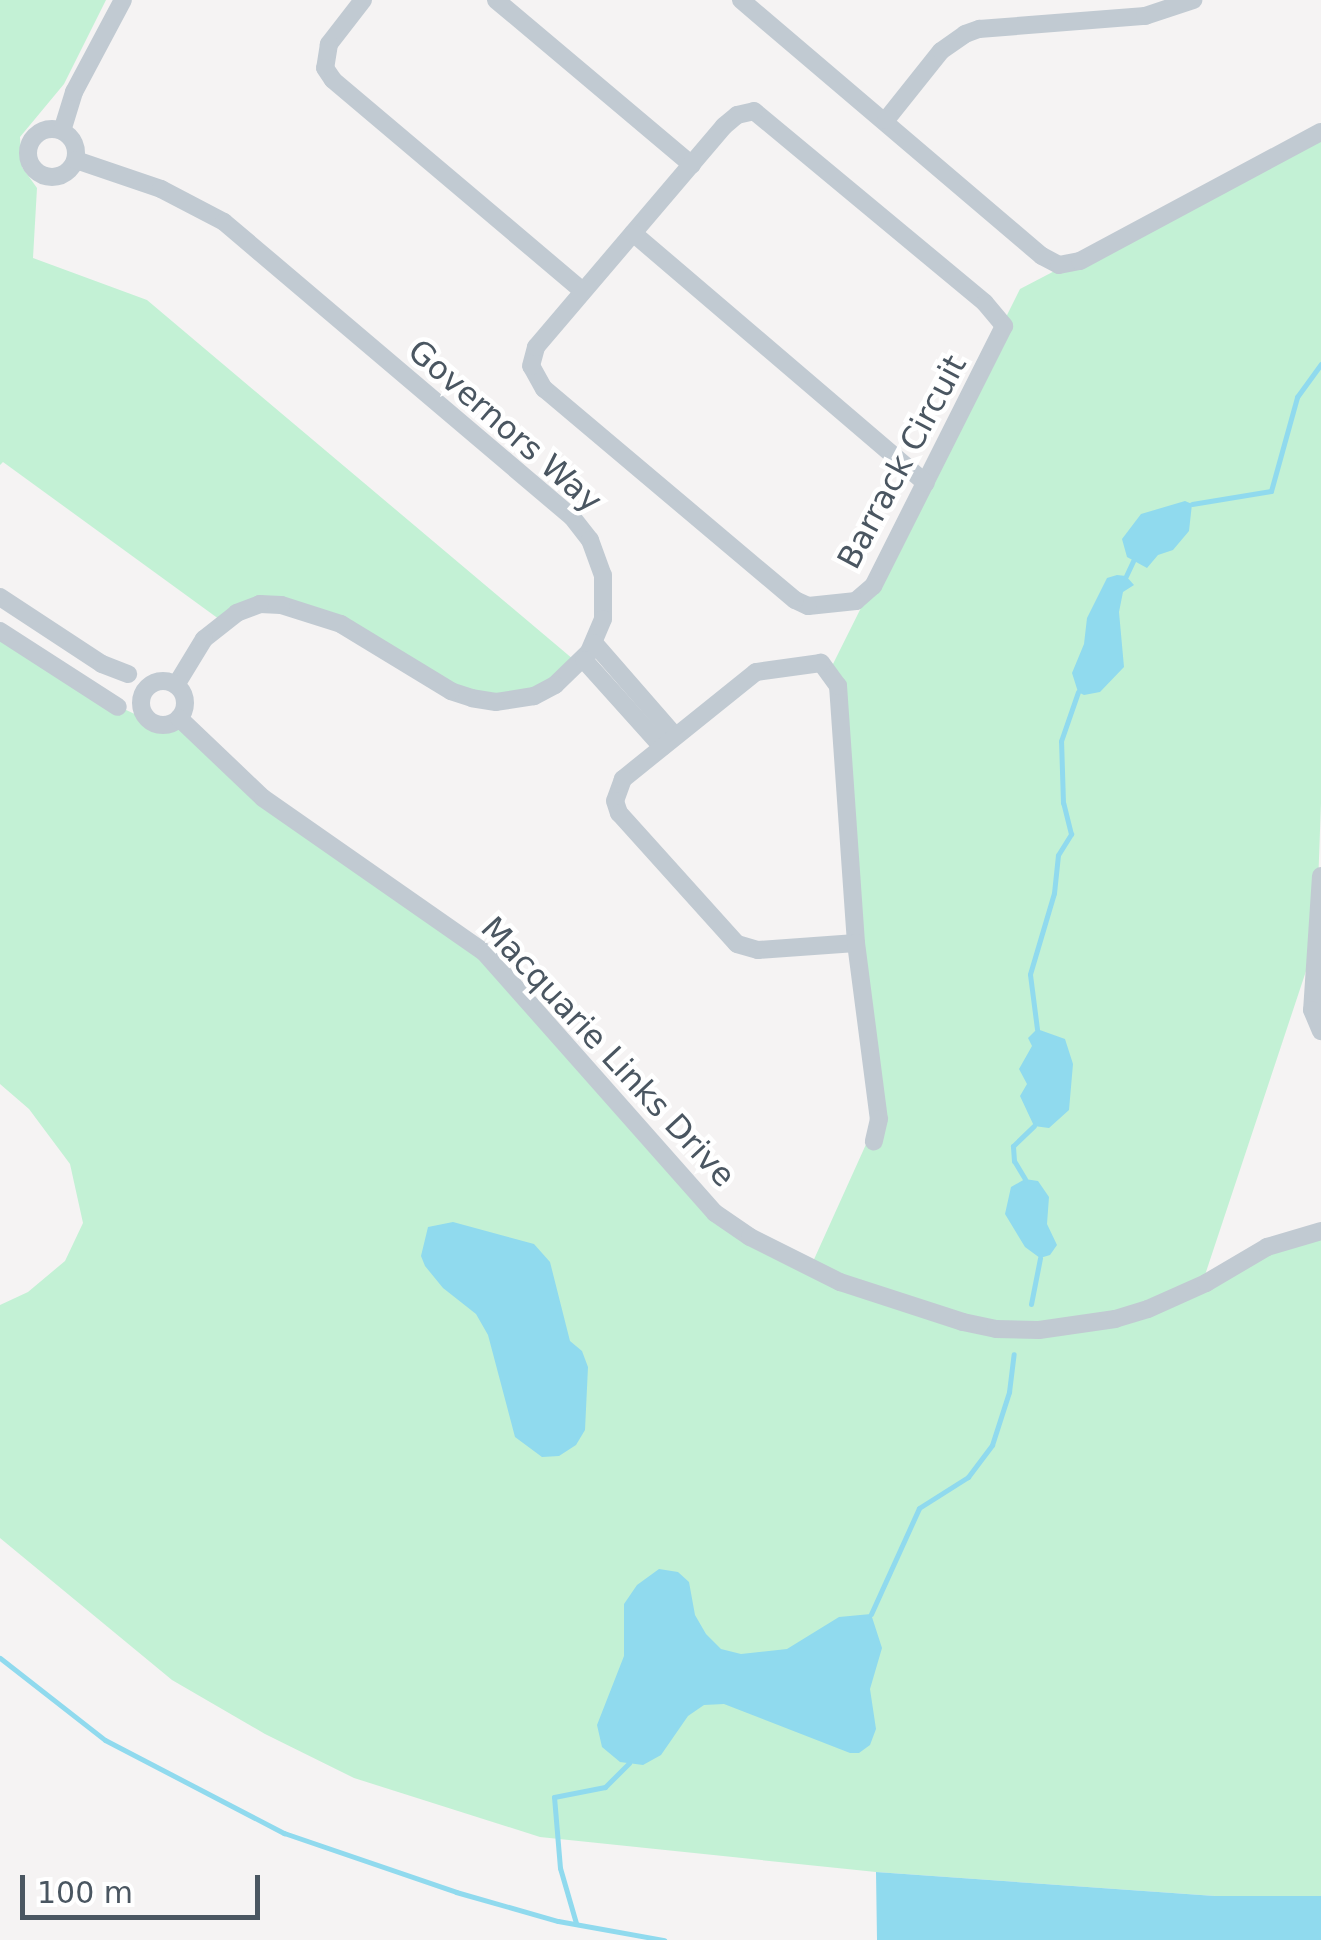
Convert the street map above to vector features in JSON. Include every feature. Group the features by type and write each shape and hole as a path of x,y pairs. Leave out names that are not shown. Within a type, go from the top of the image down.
{"street":[{"path":"62,131 74,92 123,0"},
{"path":"496,0 692,165"},
{"path":"741,0 1042,256 1059,265 1080,261 1321,132"},
{"path":"886,120 941,51 965,34 979,29 1144,16 1193,0"},
{"path":"352,4 324,57 333,80 583,292"},
{"name":"Barrack Circuit","path":"757,112 997,314 1004,326 866,596 856,601 816,606 795,600 540,386 531,366 534,351 692,165 733,117 757,112"},
{"path":"47,130 62,131 75,145 76,160 58,177 44,176 32,166 28,152 34,138 47,130"},
{"name":"Governors Way","path":"76,160 161,188 224,222 572,518 590,540 603,576 604,619 589,652"},
{"path":"633,233 926,483"},
{"path":"0,597 102,664 128,674"},
{"path":"176,685 204,640 240,611 260,604 281,605 341,624 451,691 496,702 534,696 555,685 589,652 668,741"},
{"path":"0,631 91,694 118,707"},
{"path":"856,943 758,950 736,944 619,813 616,790 623,779 756,672 807,662 821,664 832,673 838,686 856,943 879,1119 874,1141"},
{"path":"153,684 176,685 185,701 179,718 167,724 154,722 142,706 143,694 153,684"},
{"name":"Macquarie Links Drive","path":"179,718 228,770 263,798 484,952 638,1131 715,1212 750,1237 840,1282 963,1322 996,1329 1040,1330 1115,1319 1148,1309 1206,1283 1267,1248 1321,1232"},
{"path":"1321,876 1312,1010 1321,1031"}],"green space":[{"path":"0,0 106,0 64,84 20,137 22,167 37,188 33,258 147,300 580,665 555,685 472,698 341,624 260,604 223,622 3,462 0,465"},
{"path":"1321,132 1321,803 1316,941 1202,1284 1321,1231 1321,1896 1215,1896 876,1872 540,1837 354,1778 265,1734 172,1680 0,1538 0,1305 28,1292 65,1261 83,1223 70,1164 29,1109 0,1084 0,631 86,691 160,726 177,719 228,770 484,953 711,1211 811,1266 877,1120 830,670 1020,289"}],"water":[{"path":"1185,501 1192,504 1189,531 1173,550 1158,555 1147,568 1127,557 1122,539 1141,514"},
{"path":"1126,576 1134,585 1123,592 1119,612 1124,667 1100,692 1084,695 1078,692 1072,673 1084,644 1087,618 1107,578"},
{"path":"1037,1029 1065,1039 1073,1064 1069,1110 1049,1128 1034,1126 1020,1096 1027,1084 1019,1069 1032,1046 1028,1038"},
{"path":"1025,1179 1038,1181 1049,1197 1047,1224 1057,1245 1050,1255 1040,1258 1025,1247 1005,1214 1011,1187"},
{"path":"453,1222 534,1244 550,1262 570,1341 582,1351 588,1367 585,1430 576,1445 559,1456 542,1457 515,1437 488,1335 476,1314 443,1288 425,1266 421,1256 428,1227"},
{"path":"659,1569 678,1572 689,1582 695,1615 706,1634 721,1649 741,1654 787,1649 839,1617 871,1614 882,1648 870,1689 876,1729 870,1745 859,1753 850,1753 724,1704 704,1705 688,1716 661,1755 643,1765 620,1762 602,1747 597,1725 624,1656 624,1604 637,1585"},
{"path":"876,1872 1215,1896 1321,1896 1321,1940 877,1940"}],"waterway":[{"path":"1192,504 1271,491 1297,397 1321,364"},
{"path":"1126,576 1133,561"},
{"path":"1037,1029 1030,974 1054,893 1058,855 1071,834 1063,803 1061,741 1078,692"},
{"path":"1025,1179 1014,1161 1013,1146 1034,1126"},
{"path":"1031,1304 1040,1258"},
{"path":"871,1614 919,1508 968,1477 992,1445 1009,1392 1014,1354"},
{"path":"0,1658 105,1740 284,1833 456,1892 558,1921 664,1940"},
{"path":"576,1923 560,1868 554,1797 605,1787 629,1763"}]}
